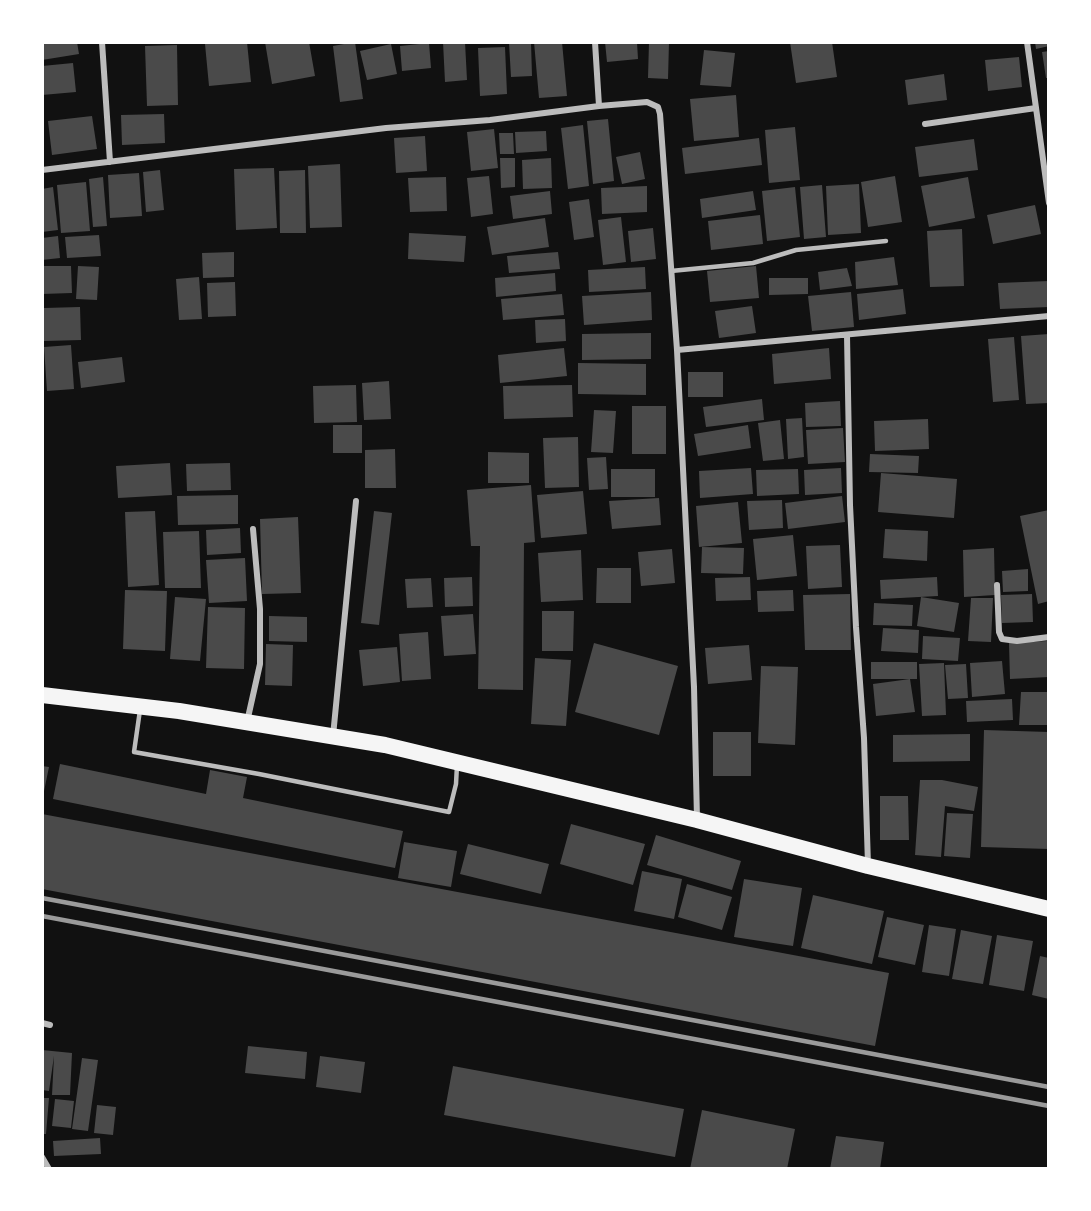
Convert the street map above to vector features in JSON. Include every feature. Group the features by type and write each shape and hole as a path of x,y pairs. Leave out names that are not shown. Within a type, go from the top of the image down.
{"highway":[{"path":"42,695 141,707 385,745 697,820 868,866 1049,909"}],"street":[{"path":"102,42 110,162"},
{"path":"595,42 599,106"},
{"path":"1027,42 1049,203"},
{"path":"42,170 386,128 490,120 599,106 647,102 658,107 677,350 694,687 697,820"},
{"path":"925,124 1036,108"},
{"path":"677,350 1049,316"},
{"path":"847,334 850,516 864,738 868,866"},
{"path":"333,736 356,501"},
{"path":"247,723 260,664 260,609 253,529"},
{"path":"997,585 999,632 1002,639 1017,641 1049,637"},
{"path":"42,1023 50,1025"},
{"path":"42,1157 49,1169"}],"lane":[{"path":"671,271 753,263 796,250 886,241"},
{"path":"141,707 134,752 449,812 456,784 457,763"}],"building":[{"path":"42,42 77,42 79,54 42,60"},
{"path":"247,42 251,82 209,86 205,44"},
{"path":"265,42 309,42 315,76 272,84"},
{"path":"355,42 363,99 340,102 333,46"},
{"path":"443,42 465,42 467,80 445,82"},
{"path":"531,42 532,76 511,77 509,43"},
{"path":"534,42 562,42 567,96 539,98"},
{"path":"605,42 637,42 638,59 607,62"},
{"path":"649,42 669,42 668,79 648,78"},
{"path":"790,42 832,42 837,77 796,83"},
{"path":"1035,42 1049,42 1049,46 1036,49"},
{"path":"429,43 431,68 402,71 400,46"},
{"path":"391,44 397,74 367,80 360,51"},
{"path":"177,45 178,105 147,106 145,46"},
{"path":"505,47 507,94 480,96 478,48"},
{"path":"704,50 735,53 731,87 700,85"},
{"path":"1049,51 1049,78 1046,78 1042,52"},
{"path":"1019,57 1022,87 988,91 985,60"},
{"path":"73,63 76,92 42,95 42,66"},
{"path":"944,74 947,100 908,105 905,80"},
{"path":"736,95 739,137 694,141 690,99"},
{"path":"164,114 165,143 122,145 121,115"},
{"path":"92,116 97,149 52,155 48,121"},
{"path":"608,119 614,181 593,184 587,121"},
{"path":"583,125 589,186 568,189 561,128"},
{"path":"795,127 800,180 769,183 765,130"},
{"path":"494,129 498,168 471,171 467,132"},
{"path":"546,131 547,151 516,153 515,132"},
{"path":"499,133 513,133 514,154 500,154"},
{"path":"425,136 427,171 396,173 394,138"},
{"path":"759,138 762,165 685,174 682,148"},
{"path":"974,139 978,170 919,177 915,147"},
{"path":"640,152 645,179 622,184 616,157"},
{"path":"500,158 515,158 515,187 501,188"},
{"path":"551,158 552,188 523,189 522,160"},
{"path":"340,164 342,227 310,228 308,166"},
{"path":"274,168 277,228 236,230 234,169"},
{"path":"160,170 164,210 146,212 143,172"},
{"path":"305,170 306,233 280,233 279,171"},
{"path":"139,173 142,216 110,218 108,175"},
{"path":"489,176 493,214 471,217 467,178"},
{"path":"895,176 902,222 868,227 861,182"},
{"path":"103,177 107,226 93,227 89,179"},
{"path":"446,177 447,211 410,212 408,178"},
{"path":"968,177 975,218 929,227 921,186"},
{"path":"86,182 90,231 61,233 57,185"},
{"path":"859,184 861,233 828,235 826,186"},
{"path":"822,185 826,237 804,239 800,187"},
{"path":"647,186 647,212 602,214 601,188"},
{"path":"53,187 58,230 42,232 42,189"},
{"path":"795,187 800,237 767,241 762,191"},
{"path":"550,191 552,214 513,219 510,196"},
{"path":"753,191 756,210 702,218 700,199"},
{"path":"589,199 594,237 574,240 569,202"},
{"path":"1035,205 1041,234 993,244 987,215"},
{"path":"760,215 763,244 711,250 708,221"},
{"path":"621,217 626,262 603,265 598,220"},
{"path":"545,218 549,247 492,255 487,227"},
{"path":"653,228 656,259 631,262 628,231"},
{"path":"962,229 964,286 930,287 927,231"},
{"path":"409,233 466,236 464,262 408,259"},
{"path":"99,235 101,256 67,258 65,237"},
{"path":"58,236 60,258 42,260 42,238"},
{"path":"234,252 234,277 203,278 202,253"},
{"path":"558,252 560,269 509,273 507,256"},
{"path":"894,257 898,285 856,289 855,262"},
{"path":"42,266 71,266 72,293 42,294"},
{"path":"78,266 99,267 97,300 76,299"},
{"path":"756,266 759,298 710,302 707,271"},
{"path":"645,267 646,289 589,292 588,270"},
{"path":"847,268 852,286 820,290 818,272"},
{"path":"555,273 556,291 496,297 495,278"},
{"path":"199,277 202,319 179,320 176,279"},
{"path":"769,278 808,278 808,294 769,295"},
{"path":"1049,281 1049,307 1000,309 998,283"},
{"path":"235,282 236,316 208,317 207,283"},
{"path":"903,289 906,314 859,320 857,294"},
{"path":"651,292 652,320 584,325 582,296"},
{"path":"851,292 854,327 812,331 808,296"},
{"path":"562,294 564,315 503,320 501,299"},
{"path":"752,306 756,333 719,338 715,311"},
{"path":"80,307 81,340 44,341 44,308"},
{"path":"565,319 566,341 536,343 535,320"},
{"path":"651,333 651,359 582,360 582,334"},
{"path":"1049,334 1049,403 1026,404 1021,336"},
{"path":"1014,337 1019,400 993,402 988,339"},
{"path":"71,345 74,389 47,391 44,347"},
{"path":"564,348 567,376 500,383 498,355"},
{"path":"829,348 831,379 774,384 772,354"},
{"path":"122,357 125,382 81,388 78,362"},
{"path":"578,363 646,364 646,395 578,394"},
{"path":"688,372 723,372 723,397 688,397"},
{"path":"389,381 391,419 364,420 362,383"},
{"path":"356,385 357,422 314,423 313,386"},
{"path":"572,385 573,417 504,419 503,386"},
{"path":"762,399 764,420 706,427 703,407"},
{"path":"840,401 841,426 806,427 805,403"},
{"path":"632,406 666,406 666,454 632,454"},
{"path":"594,410 616,411 613,453 591,452"},
{"path":"802,418 804,457 788,459 786,419"},
{"path":"928,419 929,449 875,451 874,421"},
{"path":"780,420 784,459 763,461 758,423"},
{"path":"333,425 362,425 362,453 333,453"},
{"path":"748,425 751,448 698,456 694,434"},
{"path":"843,428 845,462 808,464 806,430"},
{"path":"578,437 579,487 545,488 543,438"},
{"path":"395,449 396,488 365,488 365,450"},
{"path":"488,452 529,453 529,483 488,483"},
{"path":"870,454 919,456 918,473 869,472"},
{"path":"606,457 608,489 589,490 587,458"},
{"path":"170,463 172,495 118,498 116,466"},
{"path":"230,463 231,490 187,491 186,464"},
{"path":"751,468 753,494 700,498 699,471"},
{"path":"841,468 842,493 805,495 804,470"},
{"path":"611,469 655,469 655,497 611,497"},
{"path":"798,469 799,494 757,496 756,470"},
{"path":"881,473 957,479 954,518 878,512"},
{"path":"531,485 535,542 524,543 523,690 478,689 480,546 471,546 467,490"},
{"path":"583,491 587,534 541,538 537,495"},
{"path":"238,495 238,524 178,525 177,496"},
{"path":"842,496 845,522 788,529 785,503"},
{"path":"659,498 661,525 612,529 609,501"},
{"path":"782,500 783,528 749,530 747,501"},
{"path":"738,502 742,543 699,547 696,506"},
{"path":"1049,510 1049,601 1038,604 1020,516"},
{"path":"155,511 159,585 128,587 125,512"},
{"path":"374,511 392,513 379,625 361,623"},
{"path":"298,517 301,593 262,594 260,519"},
{"path":"240,528 241,553 207,555 206,530"},
{"path":"885,529 928,531 927,561 883,558"},
{"path":"199,531 201,588 165,588 163,532"},
{"path":"793,535 797,576 757,580 753,539"},
{"path":"840,545 842,587 808,589 806,546"},
{"path":"702,547 744,548 743,574 701,573"},
{"path":"994,548 995,595 964,597 963,550"},
{"path":"672,549 675,583 641,586 638,552"},
{"path":"581,550 583,600 541,602 538,553"},
{"path":"245,558 247,601 209,603 206,560"},
{"path":"597,568 631,568 631,603 596,603"},
{"path":"1028,569 1028,591 1003,592 1002,571"},
{"path":"472,577 473,606 445,607 444,578"},
{"path":"750,577 751,600 716,601 715,578"},
{"path":"937,577 938,596 881,599 880,580"},
{"path":"431,578 433,607 407,608 405,579"},
{"path":"125,590 167,591 165,651 123,649"},
{"path":"793,590 794,611 758,612 757,591"},
{"path":"850,594 851,650 805,650 803,595"},
{"path":"1032,594 1033,622 1002,623 1001,595"},
{"path":"175,597 206,599 200,661 170,659"},
{"path":"921,597 959,603 954,632 917,626"},
{"path":"971,598 993,598 991,642 968,641"},
{"path":"874,603 913,605 912,626 873,625"},
{"path":"208,607 245,608 244,669 206,668"},
{"path":"542,611 574,611 573,651 542,651"},
{"path":"473,614 476,654 444,656 441,616"},
{"path":"269,616 307,617 307,642 269,641"},
{"path":"883,628 919,630 918,653 881,651"},
{"path":"428,632 431,679 402,681 399,634"},
{"path":"923,636 960,638 958,661 922,659"},
{"path":"1048,641 1049,677 1010,679 1009,643"},
{"path":"594,643 678,666 659,735 575,712"},
{"path":"266,644 293,645 292,686 265,685"},
{"path":"749,645 752,680 708,684 705,648"},
{"path":"397,647 400,682 363,686 359,650"},
{"path":"535,658 571,660 566,726 531,724"},
{"path":"1002,661 1005,694 972,697 970,663"},
{"path":"871,662 917,662 917,679 871,679"},
{"path":"944,663 946,715 922,716 919,664"},
{"path":"966,664 968,698 948,699 945,665"},
{"path":"761,666 798,667 795,745 758,743"},
{"path":"910,679 915,712 876,716 873,684"},
{"path":"1021,692 1049,692 1049,725 1019,725"},
{"path":"1012,699 1013,720 967,722 966,701"},
{"path":"984,730 1049,732 1049,849 981,847"},
{"path":"713,732 751,732 751,776 713,776"},
{"path":"970,734 970,761 893,762 893,735"},
{"path":"60,764 206,794 210,770 247,777 243,798 403,831 395,868 53,799"},
{"path":"42,766 49,767 43,796 42,796"},
{"path":"920,780 942,780 978,787 974,811 945,806 941,857 915,855"},
{"path":"880,796 908,796 909,840 880,840"},
{"path":"947,813 973,814 970,858 944,856"},
{"path":"42,814 889,973 875,1046 42,889"},
{"path":"571,824 645,844 633,885 560,864"},
{"path":"656,835 741,861 732,890 647,865"},
{"path":"404,842 457,851 451,887 398,878"},
{"path":"468,844 549,864 541,894 460,874"},
{"path":"642,871 682,879 674,919 634,911"},
{"path":"744,879 802,888 793,946 734,937"},
{"path":"687,884 732,897 722,930 678,917"},
{"path":"813,895 884,911 872,964 801,948"},
{"path":"887,917 924,925 915,965 878,957"},
{"path":"929,925 956,929 949,976 922,972"},
{"path":"961,930 992,936 983,984 952,979"},
{"path":"997,935 1033,941 1024,991 989,985"},
{"path":"1040,956 1049,958 1049,999 1032,995"},
{"path":"248,1046 307,1052 305,1079 245,1073"},
{"path":"42,1050 72,1053 70,1095 52,1095 54,1056 49,1091 42,1090"},
{"path":"320,1056 365,1062 361,1093 316,1087"},
{"path":"82,1058 98,1060 88,1131 72,1129"},
{"path":"453,1066 684,1109 675,1157 444,1115"},
{"path":"42,1098 49,1098 46,1134 42,1134"},
{"path":"55,1099 74,1101 71,1128 52,1126"},
{"path":"97,1105 116,1107 113,1135 94,1133"},
{"path":"702,1110 795,1129 787,1169 690,1169"},
{"path":"836,1136 884,1142 880,1169 830,1169"},
{"path":"100,1138 101,1154 54,1156 53,1141"}],"railway":[{"path":"42,898 1049,1087"},
{"path":"42,916 1049,1106"}]}
